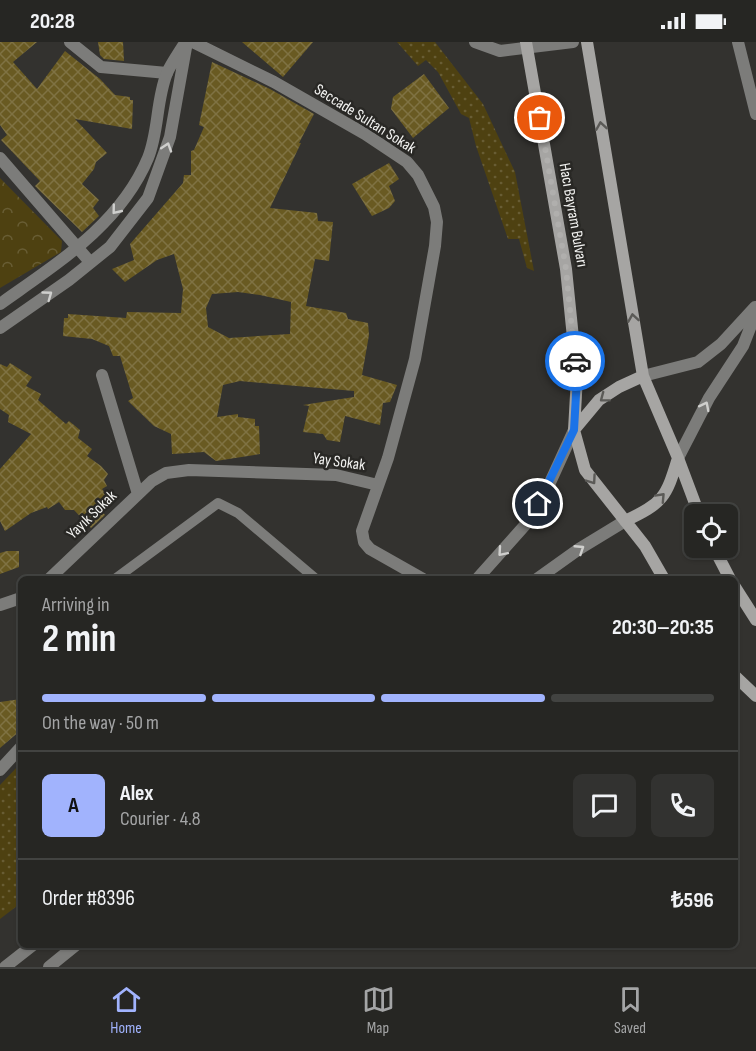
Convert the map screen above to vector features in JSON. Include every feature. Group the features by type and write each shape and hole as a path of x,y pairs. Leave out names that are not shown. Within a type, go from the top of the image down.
{"main road":[{"path":"587,42 643,376 695,504"},
{"name":"Hacı Bayram Bulvarı","path":"527,45 566,269 577,377 574,430 585,470 645,546 662,576"},
{"path":"574,430 599,400 619,387 643,376"},
{"path":"625,521 648,510 666,494 678,458"},
{"path":"719,558 728,576"},
{"path":"738,592 756,620"},
{"path":"738,679 756,696"}],"street":[{"path":"70,42 101,67 167,73"},
{"path":"0,304 78,247 117,208 147,159 154,139 167,73 186,42"},
{"path":"0,328 110,247 148,198 170,137 186,42"},
{"name":"Seccade Sultan Sokak","path":"193,42 274,82 365,134 407,162 418,175 431,199 437,222 423,318"},
{"path":"475,42 500,51 527,45 573,42"},
{"path":"738,42 756,114"},
{"path":"0,158 90,262"},
{"path":"643,376 698,362 721,344 756,306"},
{"path":"678,458 709,398 743,346 756,314"},
{"name":"Yay Sokak","path":"159,476 189,470 336,475 378,485 397,427 423,318"},
{"path":"102,375 138,494"},
{"path":"480,576 526,524 548,487 574,430"},
{"name":"Yayık Sokak","path":"52,576 159,476"},
{"path":"378,485 362,531 364,542 382,557 417,576"},
{"path":"541,576 579,549 625,521"},
{"path":"0,604 18,599"},
{"path":"0,770 18,750"},
{"path":"5,967 29,948"},
{"path":"49,967 72,948"}],"lane":[{"path":"119,576 218,503 238,513 312,576"}],"green space":[{"path":"397,42 435,42 483,104 515,172 534,271 527,268 519,239 508,239 476,146 469,118 461,114 438,72 426,60 418,66"},
{"path":"0,178 62,241 61,252 0,288"},
{"path":"18,766 18,905 0,919 0,785"}],"building":[{"path":"0,42 37,42 13,62 37,89 65,51 100,79 115,95 130,97 130,100 133,100 132,129 75,119 107,153 96,162 94,169 82,184 99,200 93,208 99,216 82,232 35,186 40,181 1,140 7,135 0,125"},
{"path":"98,42 123,42 124,61 104,59 100,55"},
{"path":"242,42 313,42 283,77"},
{"path":"212,62 270,89 314,114 270,208 317,213 318,221 333,222 329,261 315,259 306,306 346,313 348,319 368,323 369,335 362,375 397,385 390,402 383,403 380,425 345,416 340,442 327,440 323,434 303,432 309,406 303,405 354,397 354,391 240,381 223,385 217,417 238,414 238,417 255,419 255,426 259,426 260,454 216,461 204,452 172,454 171,434 154,426 128,401 133,398 120,356 113,356 109,346 92,339 63,336 64,318 68,318 68,314 126,318 127,312 181,313 183,289 174,254 157,260 125,282 112,269 134,260 130,244 183,183 184,175 191,175 191,151 194,150 204,127 199,125","holes":["238,292 291,302 290,334 229,338 208,327 206,308 212,294"]},
{"path":"424,74 449,108 413,138 391,109 393,97"},
{"path":"389,163 399,179 389,186 395,201 389,208 372,216 352,184"},
{"path":"10,363 32,377 26,386 41,394 38,400 66,424 69,421 80,430 78,438 92,449 87,456 108,474 104,480 107,486 102,489 107,496 96,503 105,515 91,528 74,510 65,510 59,502 48,509 47,507 31,513 5,531 0,521 0,469 31,434 8,422 9,415 0,409 0,364 7,367"},
{"path":"19,551 19,567 0,574 0,553"},
{"path":"18,699 18,733 0,748 0,702"}],"way so far":[{"path":"540,118 566,269 575,361"}],"route":[{"path":"538,504 574,430 577,377 575,361"}]}
